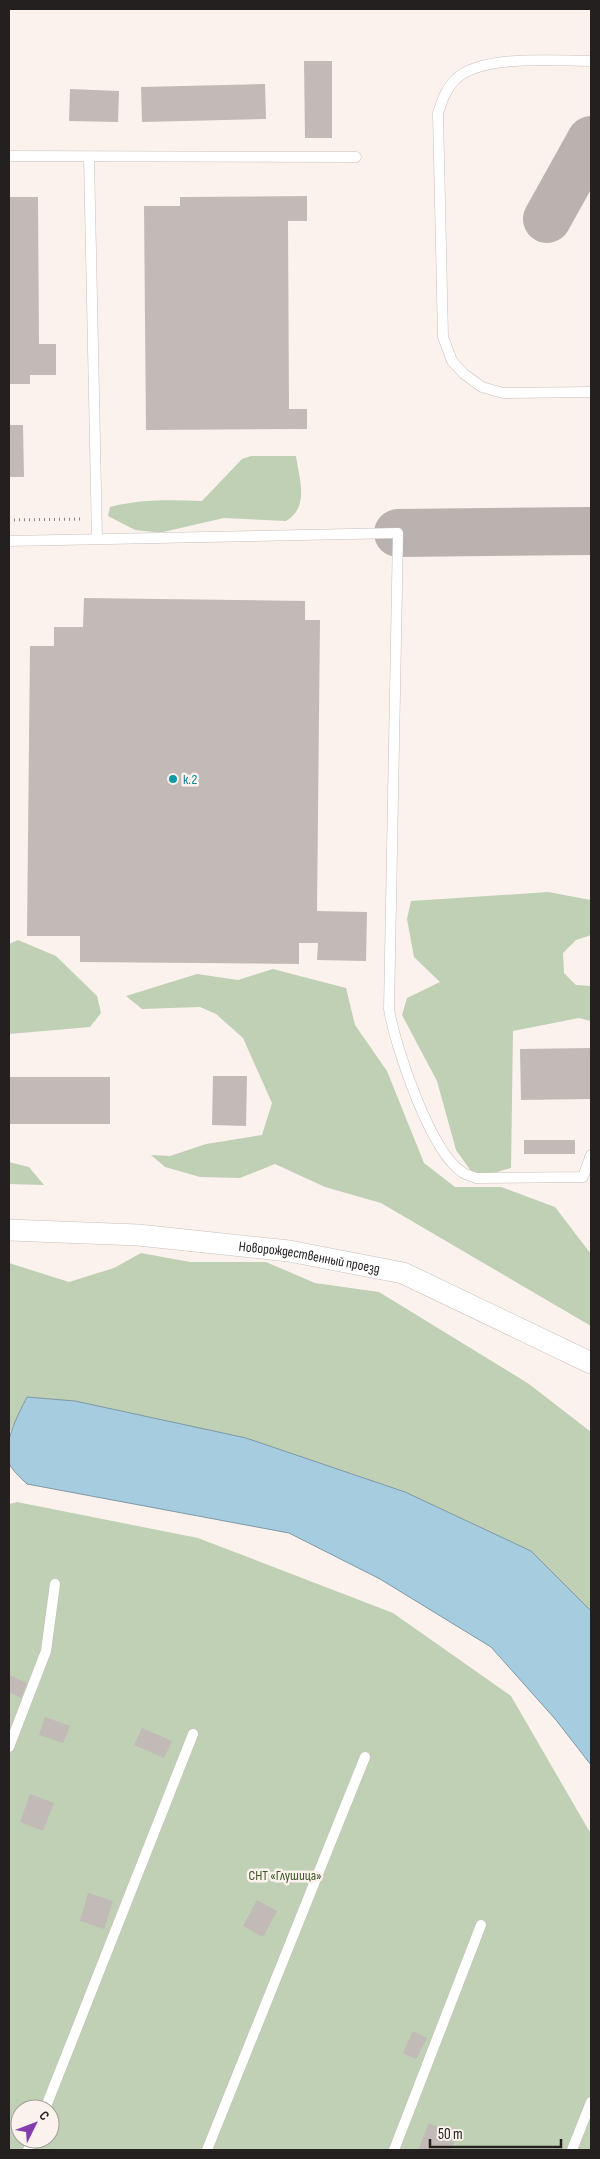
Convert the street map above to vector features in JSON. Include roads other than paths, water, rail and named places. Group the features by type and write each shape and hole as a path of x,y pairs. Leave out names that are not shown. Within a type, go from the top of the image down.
{"street":[{"name":"Новорождественный проезд","path":"9,1230 138,1235 288,1251 403,1273 591,1362"}],"lane":[{"path":"591,61 504,61 473,68 456,79 444,96 438,112 444,337 452,361 464,374 482,387 503,393 591,392"},
{"path":"9,156 356,157"},
{"path":"89,157 97,540"},
{"path":"9,541 398,533 390,1009 398,1045 408,1075 438,1143 462,1172 476,1178 583,1177 591,1154"},
{"path":"9,1747 46,1652 55,1584"},
{"path":"49,2099 193,1734"},
{"path":"207,2150 365,1757"},
{"path":"394,2150 481,1926"},
{"path":"572,2150 591,2102"}],"water":[{"path":"27,1397 75,1401 246,1438 405,1492 531,1551 591,1611 591,1765 556,1720 491,1647 380,1579 289,1533 27,1484 11,1467 8,1459 8,1450 12,1431"}],"place":[{"name":"к.2","path":"173,779"}],"park label":[{"name":"СНТ «Глушица»","path":"285,1875"}]}
